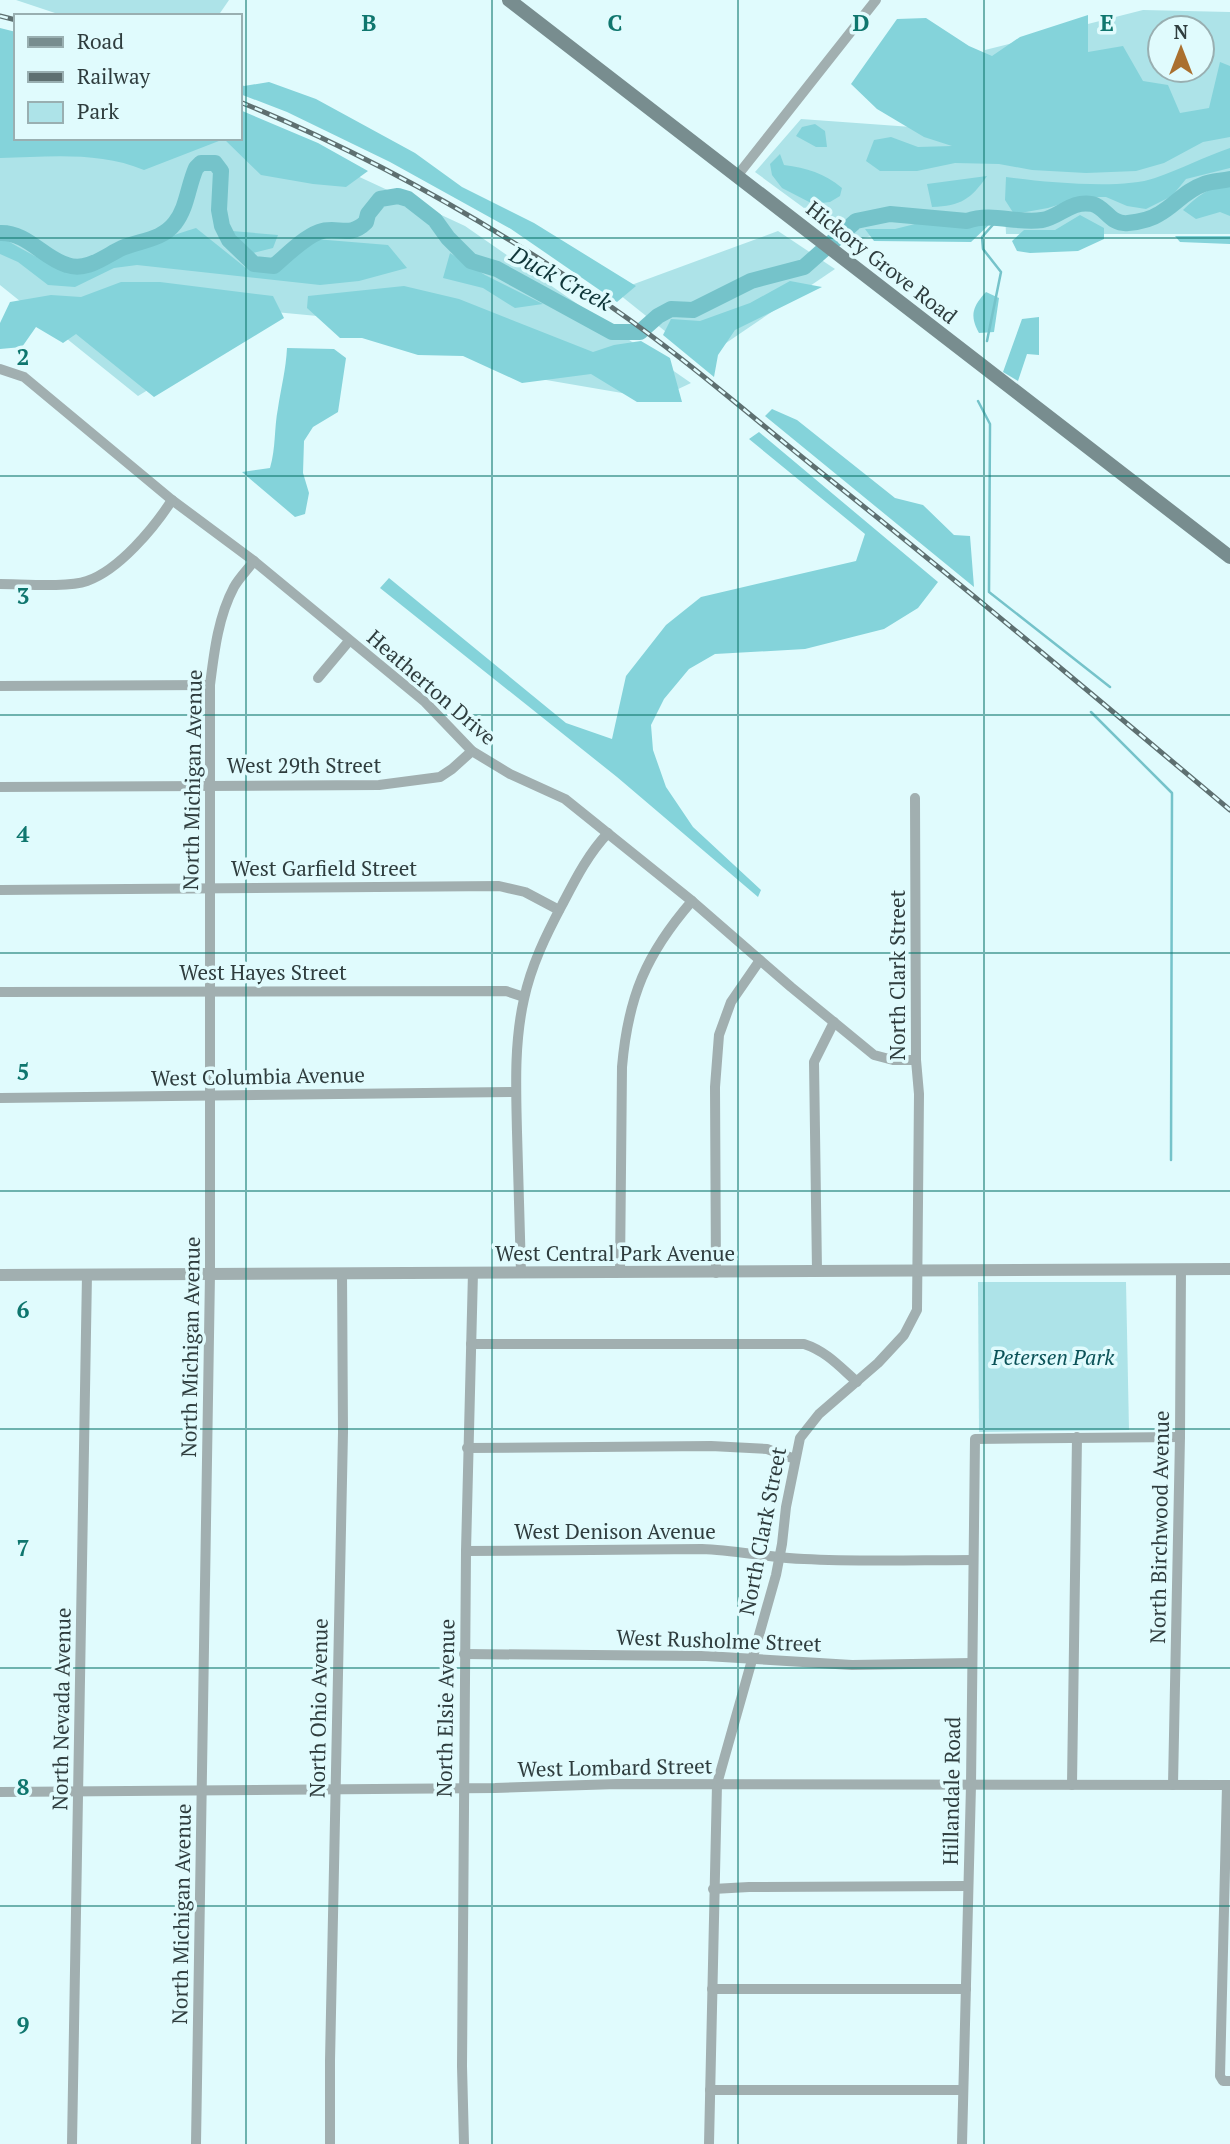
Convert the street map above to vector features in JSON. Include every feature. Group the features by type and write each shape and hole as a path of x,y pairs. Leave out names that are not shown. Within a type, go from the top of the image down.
{"main road":[{"name":"Hickory Grove Road","path":"509,0 1230,557"}],"street":[{"path":"737,176 876,0"},
{"name":"Heatherton Drive","path":"0,369 24,377 172,500 254,561 425,702 472,751 510,774 565,799 692,901 874,1055 893,1060 916,1060"},
{"path":"0,583 86,582 114,565 159,521 172,500"},
{"name":"North Michigan Avenue","path":"196,2144 210,1275 210,685 216,642 227,603 234,586 254,561"},
{"path":"318,678 349,641"},
{"path":"0,686 210,685"},
{"name":"West 29th Street","path":"0,787 379,785 440,776 472,751"},
{"name":"North Clark Street","path":"709,2144 717,1784 779,1558 800,1438 808,1426 904,1335 916,1310 919,1270 919,1094 916,1060 915,798"},
{"path":"521,1272 516,1092 517,1053 524,997 559,909 595,847 608,833"},
{"name":"West Garfield Street","path":"0,890 499,886 525,892 559,909"},
{"path":"620,1271 622,1068 631,1004 645,967 673,923 692,901"},
{"path":"716,1273 715,1087 719,1035 730,1002 760,960"},
{"name":"West Hayes Street","path":"0,992 506,991 524,997"},
{"path":"817,1271 814,1062 834,1022"},
{"name":"West Columbia Avenue","path":"0,1098 516,1092"},
{"name":"North Birchwood Avenue","path":"1173,1785 1181,1269"},
{"name":"West Central Park Avenue","path":"0,1276 1230,1269"},
{"name":"North Elsie Avenue","path":"464,2144 464,1654 473,1272"},
{"name":"North Ohio Avenue","path":"330,2144 343,1432 342,1273"},
{"name":"North Nevada Avenue","path":"72,2144 87,1275"},
{"path":"471,1343 804,1344 830,1357 857,1381"},
{"path":"1072,1785 1077,1437 1180,1437"},
{"name":"Hillandale Road","path":"962,2144 971,1785 975,1439 1077,1437"},
{"path":"467,1448 711,1446 767,1449 795,1459"},
{"name":"West Denison Avenue","path":"466,1551 702,1549 737,1550 779,1558 973,1560"},
{"name":"West Rusholme Street","path":"464,1654 706,1656 852,1665 972,1663"},
{"name":"West Lombard Street","path":"0,1792 717,1784 1228,1785"},
{"path":"1227,2081 1220,2076 1226,1983 1228,1785"},
{"path":"713,1889 749,1886 968,1886"},
{"path":"712,1989 966,1989"},
{"path":"710,2090 964,2090"}],"green space":[{"path":"16,0 229,0 219,14 58,14"},
{"path":"1143,10 1230,12 1230,234 1006,234 1005,211 986,211 849,241 755,172 801,119 981,132 985,50"},
{"path":"0,40 14,140 242,140 243,123 465,226 691,383 657,399 517,375 402,324 275,312 138,396 0,285"},
{"path":"778,231 835,269 701,360 615,291"},
{"name":"Petersen Park","path":"978,1282 1126,1282 1129,1430 979,1432"}],"shaded area":[{"path":"1088,15 1088,52 1123,46 1146,84 1168,85 1180,113 1209,108 1220,62 1230,66 1230,137 1203,142 1164,163 1136,171 1086,173 1032,170 999,164 955,163 917,171 880,171 866,161 874,140 891,137 918,147 952,146 924,137 877,109 851,84 897,19 926,18 969,46 992,56 1020,37"},
{"path":"0,28 14,32 14,140 221,140 144,170 91,158 0,158"},
{"path":"269,82 316,99 415,153 462,187 534,223 636,286 617,302 511,229 390,162 287,112 242,95 242,85"},
{"path":"242,111 318,143 368,171 346,187 261,175 225,140 242,140"},
{"path":"815,124 825,131 827,147 816,147 796,136 802,127"},
{"path":"1230,148 1230,168 1186,179 1172,196 1146,209 1127,206 1106,197 1083,197 1048,208 1014,214 1005,200 1006,177 1082,184 1141,182"},
{"path":"780,154 784,165 829,178 842,188 840,196 830,202 813,204 782,188 772,175 770,164"},
{"path":"987,176 964,200 951,205 932,207 927,184"},
{"path":"1230,183 1230,216 1220,212 1196,219 1183,210 1204,193"},
{"path":"991,215 992,222 971,242 874,241 865,229 895,229 927,221 964,225"},
{"path":"1080,215 1104,228 1104,239 1078,251 1030,253 1017,251 1012,241 1024,230 1055,230"},
{"path":"196,228 246,268 275,269 315,239 388,245 407,268 359,281 320,285 137,265 114,268 75,287 48,285 18,262 0,254 2,238 52,263 83,262"},
{"path":"232,231 278,235 273,248 253,253 235,243"},
{"path":"1175,236 1230,236 1230,244 1180,242"},
{"path":"450,253 485,275 543,304 515,308 483,288 443,278"},
{"path":"790,281 822,287 735,330 718,355 714,377 663,335 671,319 700,321 750,303"},
{"path":"121,282 160,282 273,296 284,318 154,397 76,334 63,343 36,327 22,347 0,349 0,323 10,302 51,295 81,297"},
{"path":"404,286 459,299 593,352 614,345 641,341 670,358 682,402 637,402 591,374 522,383 463,356 418,355 362,338 340,338 307,308 308,296"},
{"path":"986,292 999,298 994,332 979,333 973,316 978,302"},
{"path":"1039,317 1039,355 1027,354 1018,381 1003,372 1022,319"},
{"path":"287,348 334,349 346,358 338,412 313,427 304,441 303,473 309,493 305,514 295,517 242,472 270,468"},
{"path":"772,409 797,420 895,498 923,505 954,535 970,536 974,587 765,416"},
{"path":"759,432 938,582 918,608 884,629 805,649 715,654 689,669 664,699 651,725 653,750 666,787 693,827 761,890 758,897 617,777 380,588 389,578 566,723 612,739 626,676 666,625 701,597 856,561 865,534 749,439"}],"waterway":[{"name":"Duck Creek","path":"0,233 27,241 58,262 74,267 89,265 122,248 157,237 169,229 182,211 196,168 201,163 215,163 221,171 219,210 222,226 229,240 254,264 274,266 301,242 319,232 354,230 366,222 368,214 380,199 398,196 408,199 435,220 448,238 471,261 497,269 612,332 640,332 658,316 671,309 693,310 751,281 804,267 856,221 890,214 967,221 986,218 1033,221 1085,203 1097,206 1112,219 1132,223 1165,211 1198,187 1230,179"},
{"path":"987,341 1001,272 983,249 982,237 999,218"},
{"path":"978,401 990,424 989,592 1110,687"},
{"path":"1091,712 1172,793 1171,1160"}],"railway":[{"path":"0,16 14,20"},
{"path":"242,103 336,145 431,194 566,276 636,325 713,384 918,551 1230,810"}]}
